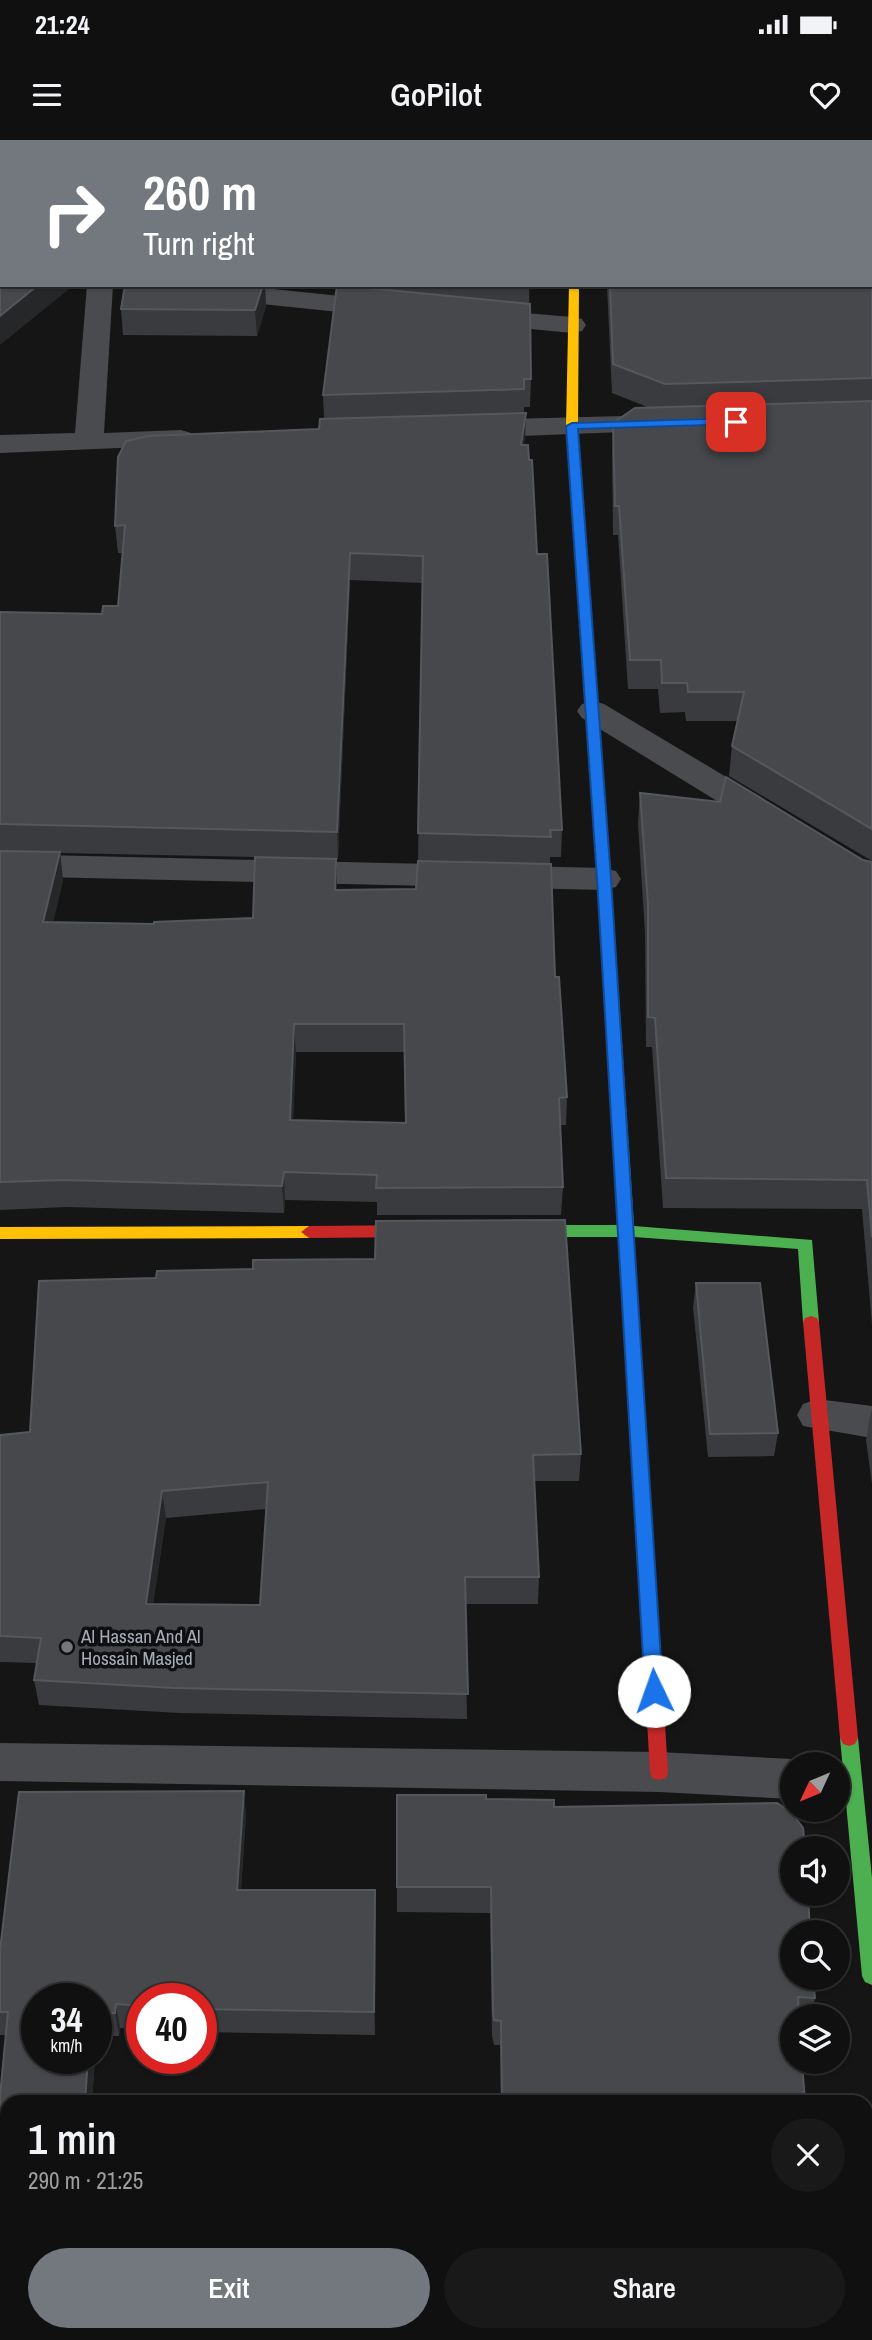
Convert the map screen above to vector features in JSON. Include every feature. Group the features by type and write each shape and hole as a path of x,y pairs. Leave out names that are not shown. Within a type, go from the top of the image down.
{"street":[{"path":"89,442 100,287"},
{"path":"190,287 321,294 413,311"},
{"path":"574,287 572,426 604,879 659,1772"},
{"path":"453,314 572,326"},
{"path":"448,430 695,423"},
{"path":"0,444 213,438"},
{"path":"593,711 788,830"},
{"path":"0,865 604,879"},
{"path":"0,1233 445,1231"},
{"path":"501,1231 626,1231 806,1244 817,1415 872,1976"},
{"path":"817,1415 872,1422"},
{"path":"0,1762 659,1772 780,1778"}],"building":[{"path":"0,287 36,287 0,316"},
{"path":"125,287 262,287 255,310 121,309"},
{"path":"337,287 530,304 531,379 524,379 524,389 323,395"},
{"path":"610,287 872,287 872,378 665,384 613,364"},
{"path":"872,401 872,829 732,746 744,692 688,692 687,683 662,683 661,660 630,660 619,506 615,506 613,423 635,408"},
{"path":"526,413 521,445 528,445 529,460 532,460 537,554 547,554 562,830 550,830 551,837 418,833 423,556 350,553 337,832 0,824 0,612 102,614 103,606 118,606 125,525 115,526 118,457 126,441 148,436 319,429 320,419"},
{"path":"726,777 863,860 872,862 872,1237 867,1180 666,1178 655,1018 648,1017 648,904 640,793 720,802"},
{"path":"0,851 60,852 43,922 154,924 253,918 255,857 336,859 335,890 416,889 418,861 551,864 555,977 559,977 567,1097 559,1098 563,1187 376,1188 377,1175 284,1172 282,1186 64,1180 0,1182","holes":["294,1024 404,1024 406,1123 290,1120"]},
{"path":"565,1220 581,1454 533,1455 539,1577 465,1577 468,1694 175,1688 34,1680 41,1638 0,1636 0,1435 30,1432 39,1281 156,1278 157,1271 253,1269 253,1260 375,1259 376,1221","holes":["268,1482 260,1605 146,1604 162,1491"]},
{"path":"696,1283 760,1283 778,1433 710,1434"},
{"path":"244,1791 237,1890 375,1890 374,2012 217,2009 217,1983 126,1983 126,2005 116,2004 115,2013 112,2013 112,1983 21,1983 21,2074 87,2074 85,2095 0,2095 8,2012 0,2012 0,1950 19,1792"},
{"path":"397,1795 486,1795 486,1799 554,1800 554,1807 780,1805 780,1822 798,1822 804,1836 780,1836 780,1906 809,1906 809,1920 780,1920 780,1990 814,1990 815,1998 798,1997 798,2004 780,2004 780,2074 803,2074 804,2095 502,2095 501,2021 494,2020 493,2012 491,1887 397,1887"}],"traffic: fast":[{"path":"605,891 628,1263"},
{"path":"515,1231 626,1231 806,1244 811,1322"},
{"path":"849,1738 872,1976"}],"traffic: slow":[{"path":"574,287 572,426 583,586"},
{"path":"0,1233 309,1232"}],"traffic: jam":[{"path":"583,586 605,891"},
{"path":"309,1232 426,1231"},
{"path":"628,1263 659,1772"},
{"path":"811,1322 849,1738"}],"place":[{"name":"Al Hassan And Al Hossain Masjed","path":"67,1647"}],"route":[{"path":"654,1691 604,879 572,426 736,422"}]}
